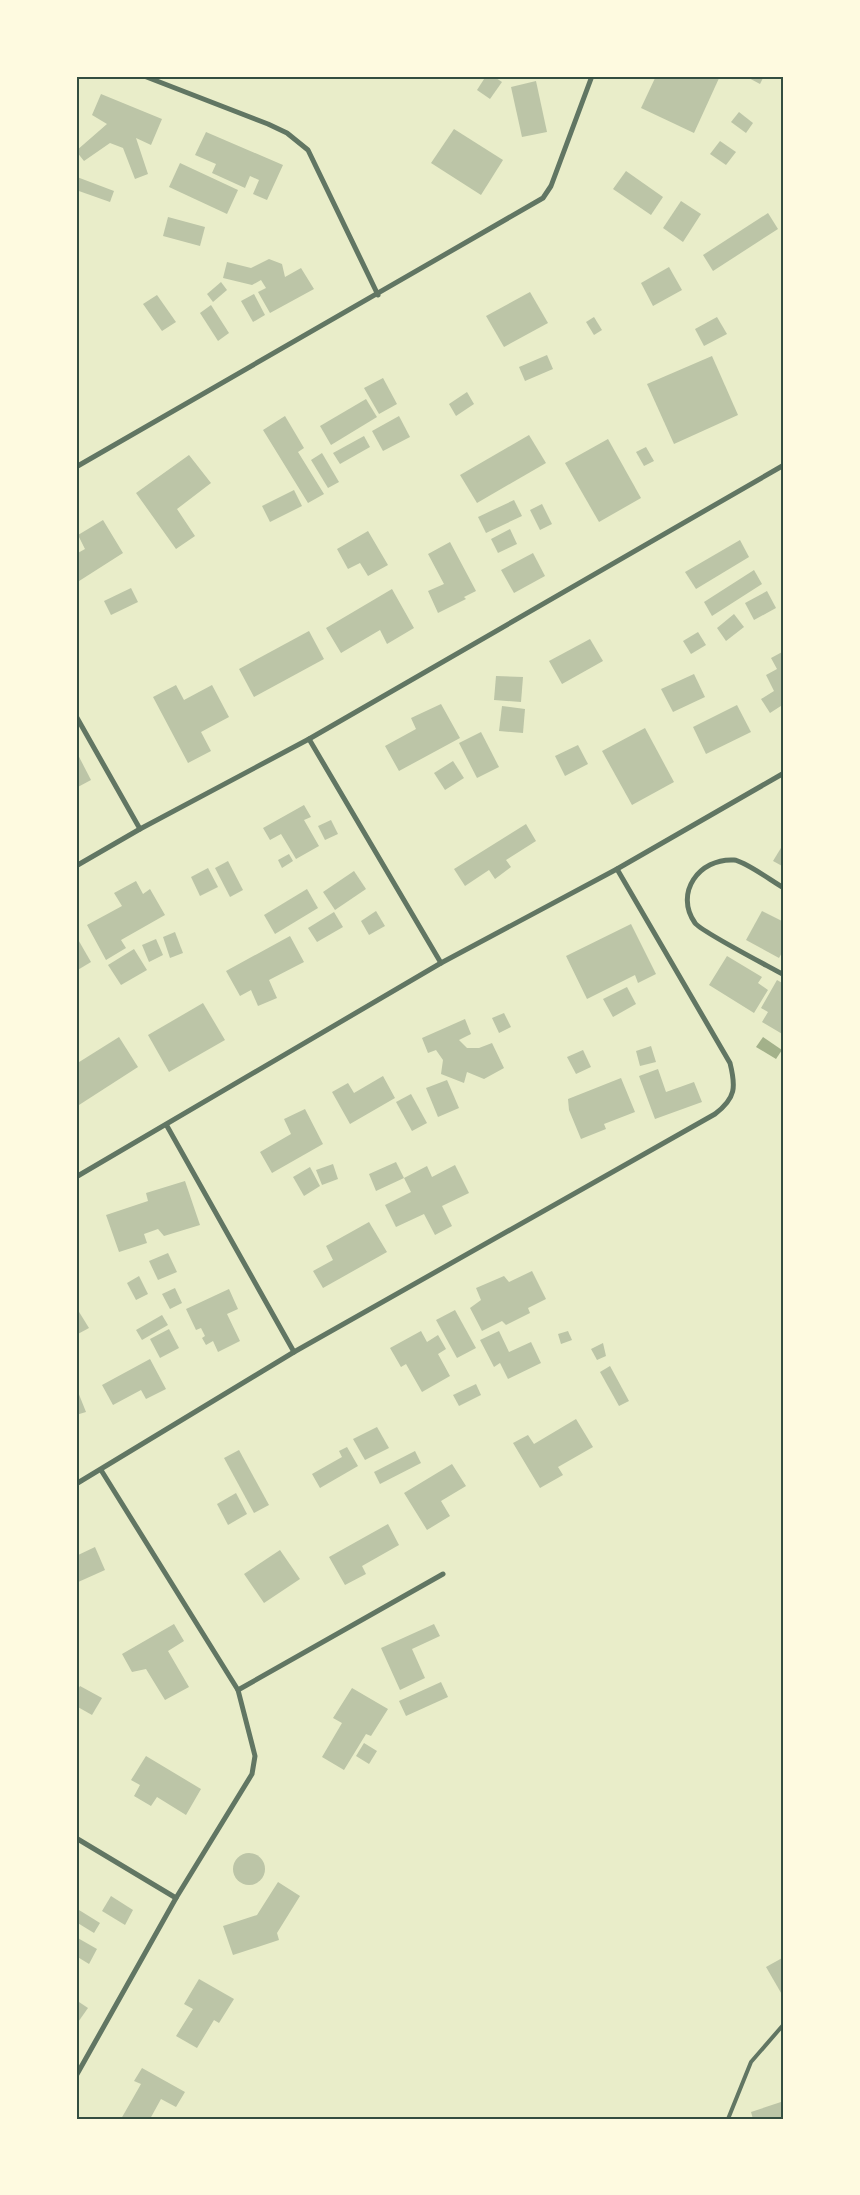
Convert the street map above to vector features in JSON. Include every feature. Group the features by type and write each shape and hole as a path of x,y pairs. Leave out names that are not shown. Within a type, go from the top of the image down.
{"street":[{"path":"144,76 268,124 287,133 308,150 378,295"},
{"path":"76,467 378,295 543,198 552,186 592,76"},
{"path":"76,866 140,829 308,740 784,465"},
{"path":"76,716 140,829"},
{"path":"308,740 441,964"},
{"path":"76,1177 167,1126 441,964 617,869 784,773"},
{"path":"784,888 736,860 711,862 694,877 686,902 695,924 784,975"},
{"path":"76,1484 294,1352 707,1118 727,1104 734,1091 734,1078 730,1062 617,869"},
{"path":"167,1126 294,1352"},
{"path":"76,2076 176,1898 252,1774 255,1756 238,1690 101,1470"},
{"path":"238,1690 444,1574"},
{"path":"76,1838 176,1898"}],"lane":[{"path":"728,2119 751,2062 784,2024"}],"shaded area":[{"path":"763,1037 782,1050 776,1059 756,1047"}],"building":[{"path":"486,76 493,76 502,82 490,99 477,90"},
{"path":"656,76 720,76 694,133 641,108"},
{"path":"745,76 764,76 760,84"},
{"path":"536,81 547,132 522,137 511,87"},
{"path":"101,94 162,119 151,145 136,138 148,174 135,179 123,148 110,143 84,161 76,151 107,124 92,115"},
{"path":"739,112 753,123 746,133 731,122"},
{"path":"454,129 503,160 481,195 431,163"},
{"path":"206,132 283,165 267,200 253,194 259,180 250,176 245,188 212,173 216,164 195,155"},
{"path":"720,141 736,152 726,165 710,154"},
{"path":"180,163 238,190 227,214 169,187"},
{"path":"626,171 663,197 651,215 613,189"},
{"path":"77,177 114,191 110,202 76,190"},
{"path":"681,201 701,214 683,242 663,228"},
{"path":"768,213 778,229 713,271 703,255"},
{"path":"168,217 205,227 200,246 163,236"},
{"path":"269,259 282,264 285,277 301,268 314,289 270,313 258,292 266,288 261,280 252,285 223,278 227,262 251,268"},
{"path":"669,267 682,290 653,306 641,283"},
{"path":"221,282 227,290 213,302 207,294"},
{"path":"530,292 548,323 504,347 486,316"},
{"path":"254,294 265,315 253,322 241,301"},
{"path":"157,295 176,322 162,331 143,304"},
{"path":"211,305 229,333 218,341 200,313"},
{"path":"594,317 602,330 594,335 586,322"},
{"path":"717,317 727,334 704,346 695,329"},
{"path":"547,355 553,369 525,381 519,367"},
{"path":"712,356 738,415 674,444 647,384"},
{"path":"383,378 397,404 379,414 364,388"},
{"path":"467,392 474,404 456,416 449,404"},
{"path":"366,399 377,417 331,445 320,426"},
{"path":"285,416 304,448 298,452 324,494 308,503 263,430"},
{"path":"399,416 410,437 383,451 372,431"},
{"path":"529,435 546,463 477,503 460,475"},
{"path":"364,436 370,447 340,464 333,453"},
{"path":"608,439 641,498 599,522 565,463"},
{"path":"646,447 654,461 644,466 636,452"},
{"path":"322,453 339,482 328,488 311,460"},
{"path":"189,455 211,483 177,509 195,536 176,549 136,493"},
{"path":"294,490 302,506 270,522 262,506"},
{"path":"514,500 522,516 486,533 478,517"},
{"path":"542,504 552,524 540,530 530,510"},
{"path":"103,520 123,553 76,583 76,554 85,549 78,535"},
{"path":"510,529 517,544 498,553 491,539"},
{"path":"368,531 388,565 368,576 360,563 348,569 337,549"},
{"path":"740,540 749,557 696,589 685,572"},
{"path":"450,542 476,591 464,597 466,599 438,613 428,591 444,584 428,554"},
{"path":"533,553 545,576 514,593 501,570"},
{"path":"754,570 762,584 712,616 704,602"},
{"path":"131,588 138,602 111,615 104,601"},
{"path":"392,589 414,628 387,644 380,630 341,653 326,628"},
{"path":"767,591 776,608 754,620 745,603"},
{"path":"734,614 744,627 726,641 717,628"},
{"path":"309,631 324,659 254,697 239,669"},
{"path":"698,632 706,645 691,654 683,641"},
{"path":"590,639 603,661 562,684 549,661"},
{"path":"784,651 784,704 770,713 761,699 774,691 766,675 777,669 771,658"},
{"path":"694,674 705,697 673,712 661,689"},
{"path":"496,676 523,677 521,702 494,700"},
{"path":"176,685 184,700 212,685 229,717 201,732 211,751 188,763 153,697"},
{"path":"441,704 460,738 399,771 385,746 416,729 411,718"},
{"path":"737,705 751,732 706,754 693,727"},
{"path":"502,706 525,709 523,733 499,731"},
{"path":"645,728 674,782 632,805 602,751"},
{"path":"481,732 499,767 477,778 459,743"},
{"path":"578,745 588,764 565,776 555,756"},
{"path":"76,751 91,780 76,788"},
{"path":"453,761 464,778 445,790 434,773"},
{"path":"304,805 311,817 304,820 319,846 296,859 281,834 270,840 263,828"},
{"path":"331,820 338,834 325,840 318,826"},
{"path":"526,824 536,841 506,860 511,867 495,879 489,870 465,886 454,869"},
{"path":"784,843 784,867 773,861"},
{"path":"289,854 293,861 282,868 278,860"},
{"path":"228,861 243,890 230,897 215,868"},
{"path":"208,868 218,887 200,896 191,877"},
{"path":"354,871 366,889 335,910 323,892"},
{"path":"136,881 143,894 150,889 165,915 121,940 126,948 106,960 87,925 122,906 114,893"},
{"path":"307,889 318,908 275,934 264,915"},
{"path":"376,911 385,926 369,935 361,921"},
{"path":"762,911 784,922 784,949 779,958 746,940"},
{"path":"334,912 343,927 317,942 308,928"},
{"path":"631,924 656,974 638,983 635,975 587,999 566,956"},
{"path":"175,932 183,953 170,958 163,937"},
{"path":"76,936 91,962 76,971"},
{"path":"290,936 304,962 269,980 277,998 258,1006 251,990 240,996 226,971"},
{"path":"156,939 163,955 149,962 142,945"},
{"path":"134,949 147,970 121,985 108,965"},
{"path":"727,956 762,977 758,983 768,990 754,1013 709,985"},
{"path":"777,980 784,984 784,1035 762,1022 768,1012 761,1008"},
{"path":"627,987 636,1004 613,1017 603,999"},
{"path":"203,1003 225,1040 169,1072 148,1035"},
{"path":"504,1013 511,1027 499,1033 492,1018"},
{"path":"465,1019 471,1034 459,1040 467,1048 479,1048 492,1043 504,1068 484,1079 467,1072 464,1083 441,1074 443,1060 436,1050 428,1053 422,1038"},
{"path":"119,1037 138,1067 79,1105 76,1100 76,1064"},
{"path":"651,1046 656,1062 640,1066 636,1051"},
{"path":"583,1050 591,1067 576,1074 567,1057"},
{"path":"658,1069 666,1092 694,1082 702,1102 655,1119 639,1076"},
{"path":"383,1076 395,1098 350,1124 332,1092 348,1083 354,1093"},
{"path":"621,1078 635,1112 604,1124 606,1129 581,1139 569,1110 568,1099"},
{"path":"447,1080 459,1108 438,1117 426,1088"},
{"path":"411,1094 427,1123 412,1131 396,1102"},
{"path":"305,1109 323,1144 272,1173 260,1152 291,1134 284,1119"},
{"path":"396,1162 404,1178 376,1191 369,1174"},
{"path":"333,1164 338,1179 322,1185 316,1170"},
{"path":"455,1165 469,1193 442,1206 452,1226 435,1235 424,1214 396,1227 385,1205 411,1192 404,1178 427,1166 432,1177"},
{"path":"310,1167 320,1186 304,1196 293,1177"},
{"path":"185,1181 200,1225 164,1236 158,1229 144,1234 147,1243 119,1252 106,1215 148,1201 146,1193"},
{"path":"369,1222 387,1252 323,1288 313,1271 333,1260 326,1246"},
{"path":"168,1253 177,1272 158,1280 149,1261"},
{"path":"532,1271 546,1299 528,1308 530,1313 506,1325 502,1321 482,1331 470,1308 481,1300 476,1288 504,1276 509,1282"},
{"path":"139,1276 148,1294 136,1300 127,1283"},
{"path":"175,1288 182,1303 170,1309 162,1294"},
{"path":"229,1289 238,1309 227,1314 240,1341 218,1352 213,1341 206,1345 202,1338 205,1336 201,1328 196,1330 186,1309"},
{"path":"76,1307 89,1328 76,1335"},
{"path":"455,1310 476,1348 457,1358 436,1320"},
{"path":"162,1315 168,1325 142,1340 136,1330"},
{"path":"169,1329 179,1348 160,1358 150,1339"},
{"path":"421,1331 427,1342 438,1335 446,1349 438,1354 450,1376 422,1392 406,1364 401,1367 390,1348"},
{"path":"499,1331 509,1352 531,1342 541,1363 508,1379 500,1363 494,1367 480,1340"},
{"path":"568,1331 572,1340 561,1344 558,1334"},
{"path":"603,1343 606,1356 597,1360 591,1349"},
{"path":"150,1359 166,1389 146,1399 141,1390 113,1405 102,1385"},
{"path":"610,1366 629,1401 619,1406 600,1372"},
{"path":"476,1384 481,1395 459,1406 453,1395"},
{"path":"76,1387 86,1412 76,1415"},
{"path":"576,1419 593,1447 558,1467 563,1475 540,1488 513,1443 528,1435 534,1444"},
{"path":"377,1427 389,1448 365,1460 353,1439"},
{"path":"347,1447 358,1466 320,1488 312,1474 342,1457 339,1451"},
{"path":"239,1450 269,1505 254,1513 224,1458"},
{"path":"415,1451 421,1463 380,1484 374,1472"},
{"path":"452,1464 466,1486 441,1501 450,1516 427,1530 404,1493"},
{"path":"236,1493 247,1514 228,1525 217,1504"},
{"path":"388,1524 399,1545 362,1566 366,1574 345,1585 329,1557"},
{"path":"95,1547 105,1570 76,1583 76,1556"},
{"path":"280,1550 300,1579 264,1603 244,1574"},
{"path":"174,1624 184,1641 168,1651 189,1687 165,1700 146,1669 132,1672 122,1654"},
{"path":"434,1624 440,1636 412,1649 425,1678 400,1690 381,1648"},
{"path":"441,1682 448,1697 406,1716 399,1701"},
{"path":"80,1686 102,1698 92,1715 76,1706 76,1692"},
{"path":"352,1688 388,1709 371,1736 366,1734 344,1770 322,1757 342,1723 333,1718"},
{"path":"364,1743 377,1751 369,1764 356,1756"},
{"path":"146,1756 201,1789 186,1815 157,1797 151,1806 134,1796 140,1785 131,1780"},
{"path":"249,1853 255,1854 260,1858 264,1863 264,1875 260,1880 255,1884 249,1885 243,1884 238,1880 234,1875 233,1869 234,1863 238,1858 243,1854"},
{"path":"278,1882 300,1896 277,1933 279,1940 233,1955 223,1926 257,1915"},
{"path":"111,1896 133,1910 125,1925 102,1911"},
{"path":"79,1910 100,1923 94,1933 76,1922"},
{"path":"76,1937 97,1949 89,1964 76,1956"},
{"path":"784,1957 784,1998 766,1967"},
{"path":"199,1979 234,1999 219,2023 214,2020 197,2048 176,2036 193,2009 184,2004"},
{"path":"76,2000 88,2008 76,2025"},
{"path":"142,2068 185,2092 176,2107 161,2099 150,2119 121,2119 141,2084 134,2081"},
{"path":"784,2101 784,2119 753,2119 751,2112"}]}
